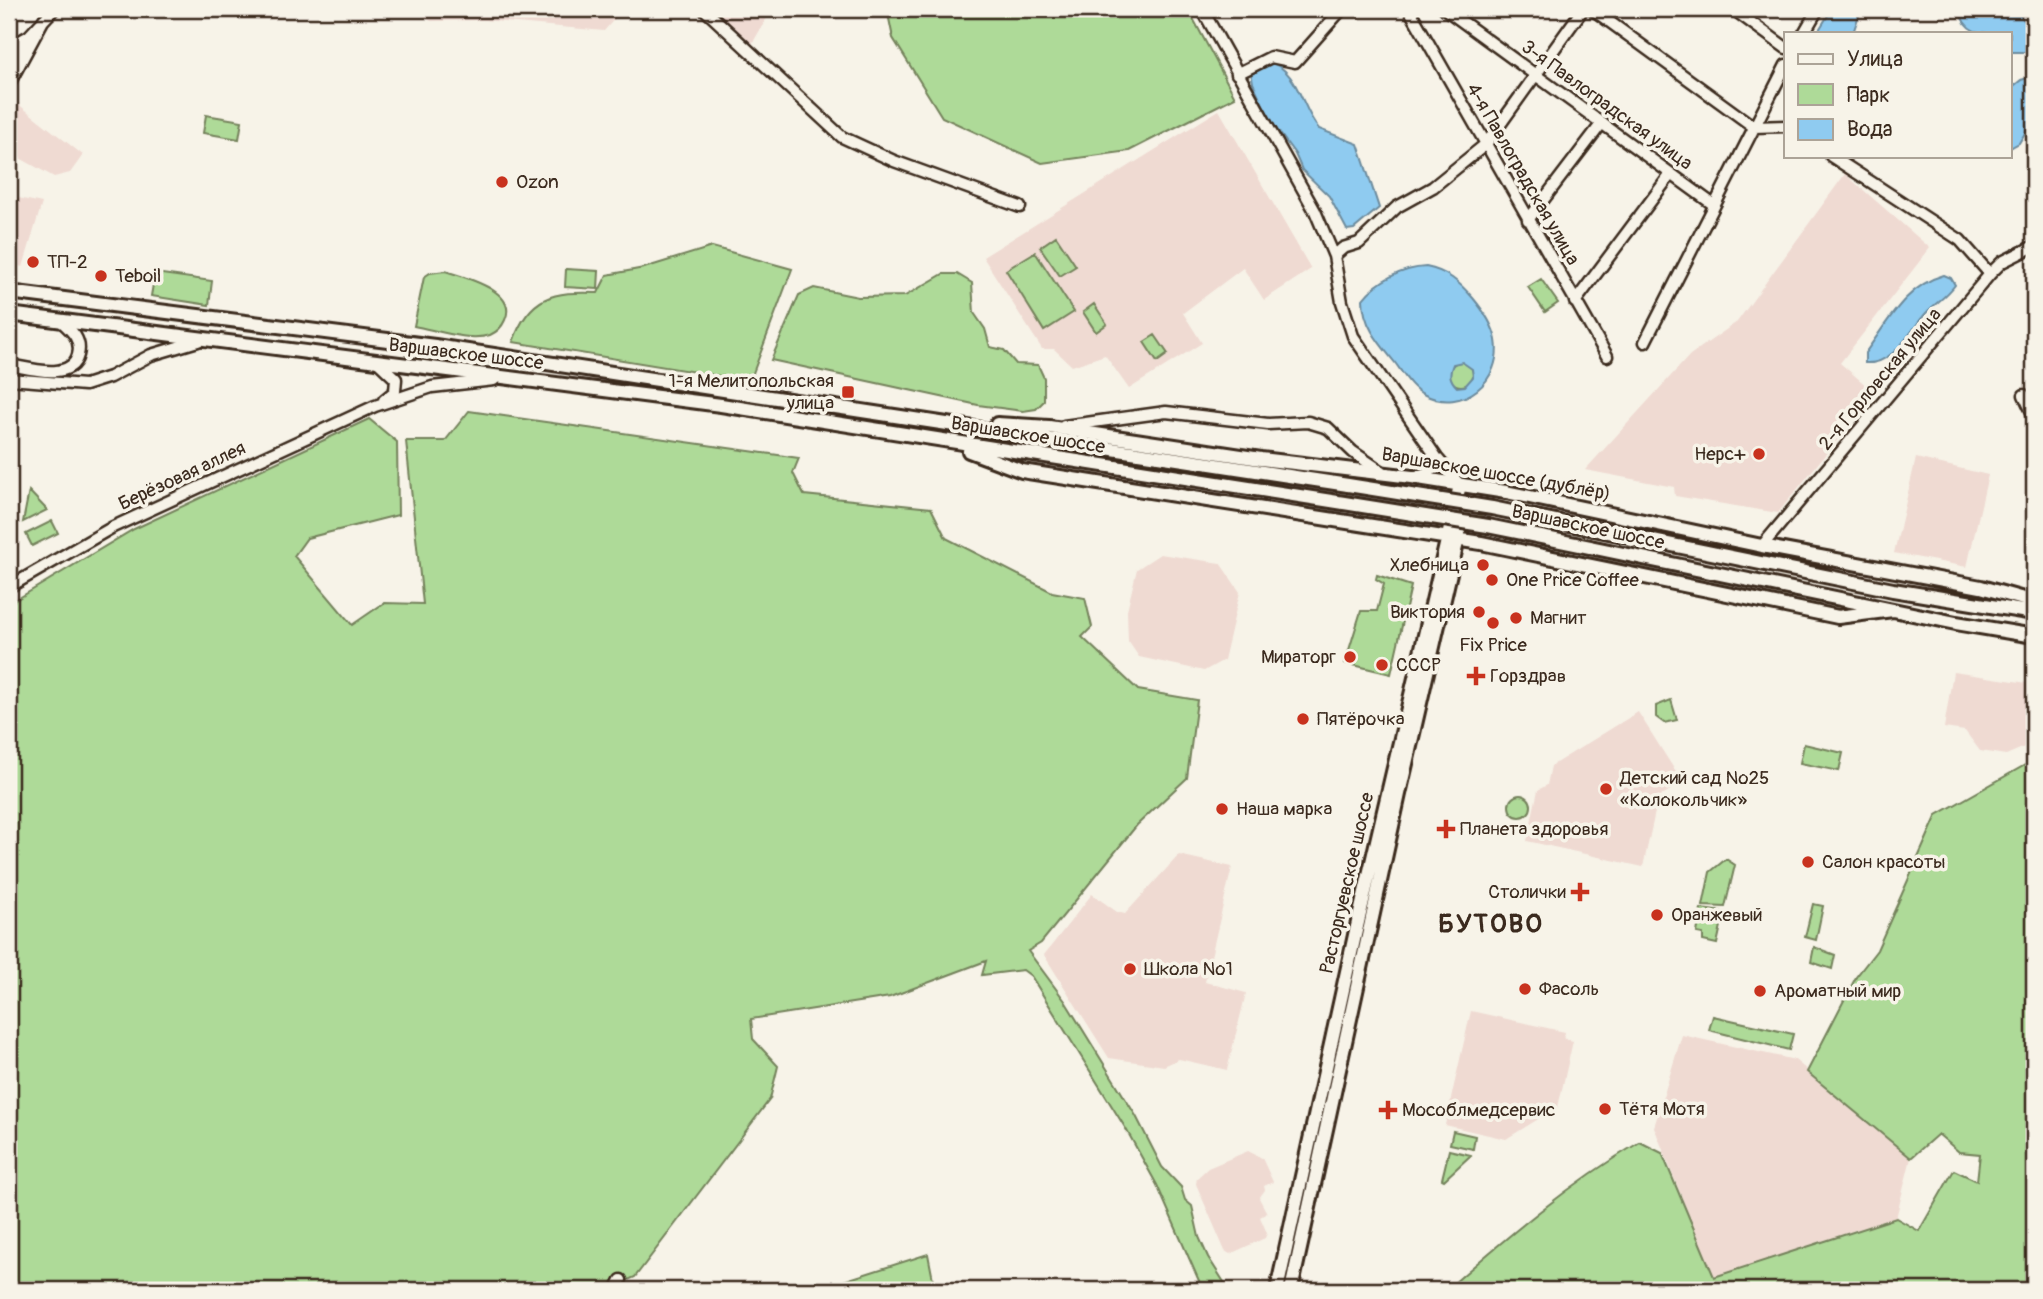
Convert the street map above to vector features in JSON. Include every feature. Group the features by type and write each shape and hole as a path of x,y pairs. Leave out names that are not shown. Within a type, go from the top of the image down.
{"main road":[{"name":"Варшавское шоссе","path":"9,292 448,348 1348,485 1492,508 1916,594 2034,613"},
{"name":"Варшавское шоссе","path":"9,314 721,405 1344,503 1488,526 1894,610 2034,636"},
{"name":"Варшавское шоссе (дублёр)","path":"944,422 1049,427 1261,459 1412,477 2032,596"},
{"path":"942,441 1022,471 1454,539 1838,617 1894,610"},
{"path":"1454,539 1460,485"},
{"name":"Расторгуевское шоссе","path":"1277,1290 1391,779 1454,539"},
{"name":"Расторгуевское шоссе","path":"1291,1290 1454,539"}],"street":[{"path":"9,49 54,9"},
{"path":"704,9 842,137 894,161 1020,207"},
{"path":"1202,9 1315,211 1335,256 1342,302 1353,336 1432,451 1460,485"},
{"path":"1237,74 1271,57 1294,62 1342,9"},
{"name":"4-я Павлоградская улица","path":"1409,9 1607,356"},
{"name":"3-я Павлоградская улица","path":"1445,9 1714,205"},
{"path":"1335,256 1343,248 1359,243 1397,207 1433,187 1486,144 1583,9"},
{"path":"1592,9 1754,127 1784,126"},
{"path":"1734,9 1784,46"},
{"path":"1805,32 1818,9"},
{"path":"9,85 44,19"},
{"path":"9,65 23,39"},
{"path":"1645,342 1784,69"},
{"path":"1528,220 1602,123"},
{"path":"1834,158 1960,240 1990,274"},
{"path":"1575,302 1671,174"},
{"name":"2-я Горловская улица","path":"1762,546 1990,274 2002,262 2034,246"},
{"path":"9,365 65,370 76,359 76,338 62,322"},
{"path":"9,379 76,386 94,383 151,355 205,339"},
{"name":"Берёзовая аллея","path":"375,406 395,391 397,385 390,370 377,362"},
{"name":"Берёзовая аллея","path":"9,587 113,527 375,406 432,387 507,378"},
{"path":"2024,395 2034,416"},
{"path":"1049,427 1166,412 1268,424 1308,422 1328,428 1353,452 1384,473"},
{"path":"1412,477 1430,472 1434,466 1432,451"},
{"path":"616,1290 621,1280"}],"shaded area":[{"path":"413,9 623,9 604,31 483,20 431,21"},
{"path":"713,9 772,9 752,44"},
{"path":"13,100 83,155 70,173 54,177 9,152 9,107"},
{"path":"1219,110 1311,269 1264,300 1243,268 1183,313 1202,343 1129,389 1105,355 1072,366 1054,349 1042,349 983,257"},
{"path":"1845,174 1930,248 1840,363 1875,393 1778,513 1675,496 1674,487 1585,470 1690,355 1737,322"},
{"path":"9,196 42,203 23,267 9,264"},
{"path":"1916,458 1988,475 1967,567 1894,553"},
{"path":"1160,554 1220,563 1240,592 1224,660 1204,671 1139,657 1128,641 1127,610 1137,569"},
{"path":"1953,672 2034,684 2034,743 2006,755 1980,751 1965,731 1944,728"},
{"name":"Детский сад №25 «Колокольчик»","path":"1638,712 1676,772 1673,788 1658,798 1643,867 1527,841 1538,790 1547,785 1551,766"},
{"name":"Школа №1","path":"1179,855 1232,867 1205,982 1246,993 1227,1070 1179,1059 1164,1066 1109,1058 1044,955 1092,894 1117,912 1125,914"},
{"path":"1471,1011 1565,1032 1563,1038 1573,1041 1558,1107 1506,1139 1445,1125"},
{"path":"1682,1035 1795,1060 1911,1158 1896,1218 1713,1277 1654,1127"},
{"path":"1248,1151 1262,1158 1273,1182 1264,1186 1265,1190 1259,1198 1267,1213 1260,1217 1267,1233 1265,1238 1230,1254 1225,1251 1196,1184 1197,1178 1208,1168"}],"green space":[{"path":"887,9 1188,9 1235,97 1129,151 1042,163 942,117 893,38"},
{"path":"206,115 242,121 239,139 203,133"},
{"path":"1056,236 1076,266 1060,276 1040,247"},
{"path":"712,247 792,269 750,381 513,342 527,315 545,300 568,293 598,293 607,275 644,268"},
{"path":"1035,252 1074,312 1044,331 1006,270"},
{"path":"566,269 599,271 598,289 565,287"},
{"path":"445,271 487,287 504,301 507,310 505,320 497,331 482,337 472,337 414,326 424,277 430,273"},
{"path":"155,273 212,281 209,305 151,296"},
{"path":"943,274 957,274 972,283 974,313 985,329 990,347 1004,350 1016,364 1038,365 1044,378 1044,401 1036,409 1023,411 978,405 771,360 799,295 814,288 858,297 905,296"},
{"path":"1541,279 1558,303 1545,312 1528,287"},
{"path":"1094,304 1107,324 1096,332 1083,312"},
{"path":"1155,335 1168,354 1157,362 1144,342"},
{"path":"1461,362 1472,369 1473,374 1466,385 1461,386 1450,379 1449,374 1456,363"},
{"path":"469,411 799,458 793,473 804,495 931,508 946,538 1052,592 1085,598 1092,627 1082,637 1138,690 1197,700 1187,778 1137,825 1041,943 1028,951 1065,1001 1136,1116 1162,1167 1181,1187 1185,1200 1192,1206 1199,1237 1208,1257 1229,1290 1203,1290 1157,1185 1126,1129 1031,976 1023,970 982,975 986,961 890,997 751,1019 753,1039 778,1066 770,1099 635,1277 606,1290 9,1290 9,604 134,529 369,419 397,442 398,515 307,538 294,556 352,625 384,603 423,604 406,441 445,441"},
{"path":"29,491 47,510 23,522"},
{"path":"52,521 58,533 32,546 26,534"},
{"path":"1377,575 1411,586 1391,674 1345,663 1361,611 1377,611 1384,584 1376,579"},
{"path":"1671,700 1677,720 1664,723 1656,717 1656,706"},
{"path":"1804,744 1843,753 1839,771 1800,763"},
{"path":"2034,760 2034,1290 1446,1290 1564,1193 1640,1142 1662,1153 1714,1277 1896,1218 1919,1231 1954,1170 1977,1181 1980,1154 1959,1152 1938,1134 1911,1158 1807,1072 1856,977 1877,950 1937,815"},
{"path":"1520,795 1528,798 1531,806 1528,814 1520,817 1512,814 1509,806 1512,798"},
{"path":"1726,859 1735,865 1725,907 1703,906 1710,872"},
{"path":"1813,904 1823,906 1816,940 1805,937"},
{"path":"1701,909 1724,912 1717,944 1703,941 1703,934 1697,933"},
{"path":"1360,934 1287,1283 1284,1283"},
{"path":"1814,947 1835,955 1832,969 1811,962"},
{"path":"1713,1016 1793,1034 1789,1050 1709,1030"},
{"path":"1453,1131 1475,1136 1473,1149 1450,1144"},
{"path":"1449,1150 1471,1155 1444,1180 1442,1179"},
{"path":"928,1254 935,1290 815,1290"}],"water":[{"path":"1832,9 1861,9 1853,32 1818,32"},
{"path":"1958,9 2015,9 2034,33 2034,52 2011,52 2011,32 1977,32 1966,25"},
{"path":"1267,61 1278,65 1293,80 1319,129 1358,144 1379,208 1354,229 1347,230 1329,196 1302,170 1295,154 1270,120 1253,83 1251,72"},
{"path":"2034,76 2034,118 2019,143 2011,147 2011,88 2021,80"},
{"path":"1426,267 1446,274 1458,282 1480,307 1493,328 1496,355 1493,369 1477,390 1466,397 1439,400 1416,389 1379,342 1366,318 1363,299 1369,292 1391,277","holes":["1462,362 1472,369 1473,377 1465,386 1457,387 1450,376 1453,364"]},
{"path":"1944,275 1951,278 1955,285 1952,289 1927,312 1893,352 1876,362 1865,363 1865,353 1898,306 1918,287"}],"place":[{"name":"Ozon","path":"502,182"},
{"name":"ТП-2","path":"33,262"},
{"name":"Teboil","path":"101,276"},
{"name":"1-я Мелитопольская улица","path":"848,392"},
{"name":"Нерс+","path":"1759,454"},
{"name":"Хлебница","path":"1483,565"},
{"name":"One Price Coffee","path":"1492,580"},
{"name":"Виктория","path":"1479,612"},
{"name":"Магнит","path":"1516,618"},
{"name":"Fix Price","path":"1493,623"},
{"name":"Мираторг","path":"1350,657"},
{"name":"СССР","path":"1382,665"},
{"name":"Горздрав","path":"1476,676"},
{"name":"Пятёрочка","path":"1303,719"},
{"name":"Детский сад №25 «Колокольчик»","path":"1606,789"},
{"name":"Наша марка","path":"1222,809"},
{"name":"Планета здоровья","path":"1446,829"},
{"name":"Салон красоты","path":"1808,862"},
{"name":"Столички","path":"1580,892"},
{"name":"Оранжевый","path":"1657,915"},
{"name":"Школа №1","path":"1130,969"},
{"name":"Фасоль","path":"1525,989"},
{"name":"Ароматный мир","path":"1760,991"},
{"name":"Тётя Мотя","path":"1605,1109"},
{"name":"Мособлмедсервис","path":"1388,1110"}],"district":[{"name":"БУТОВО","path":"1491,924"}]}
